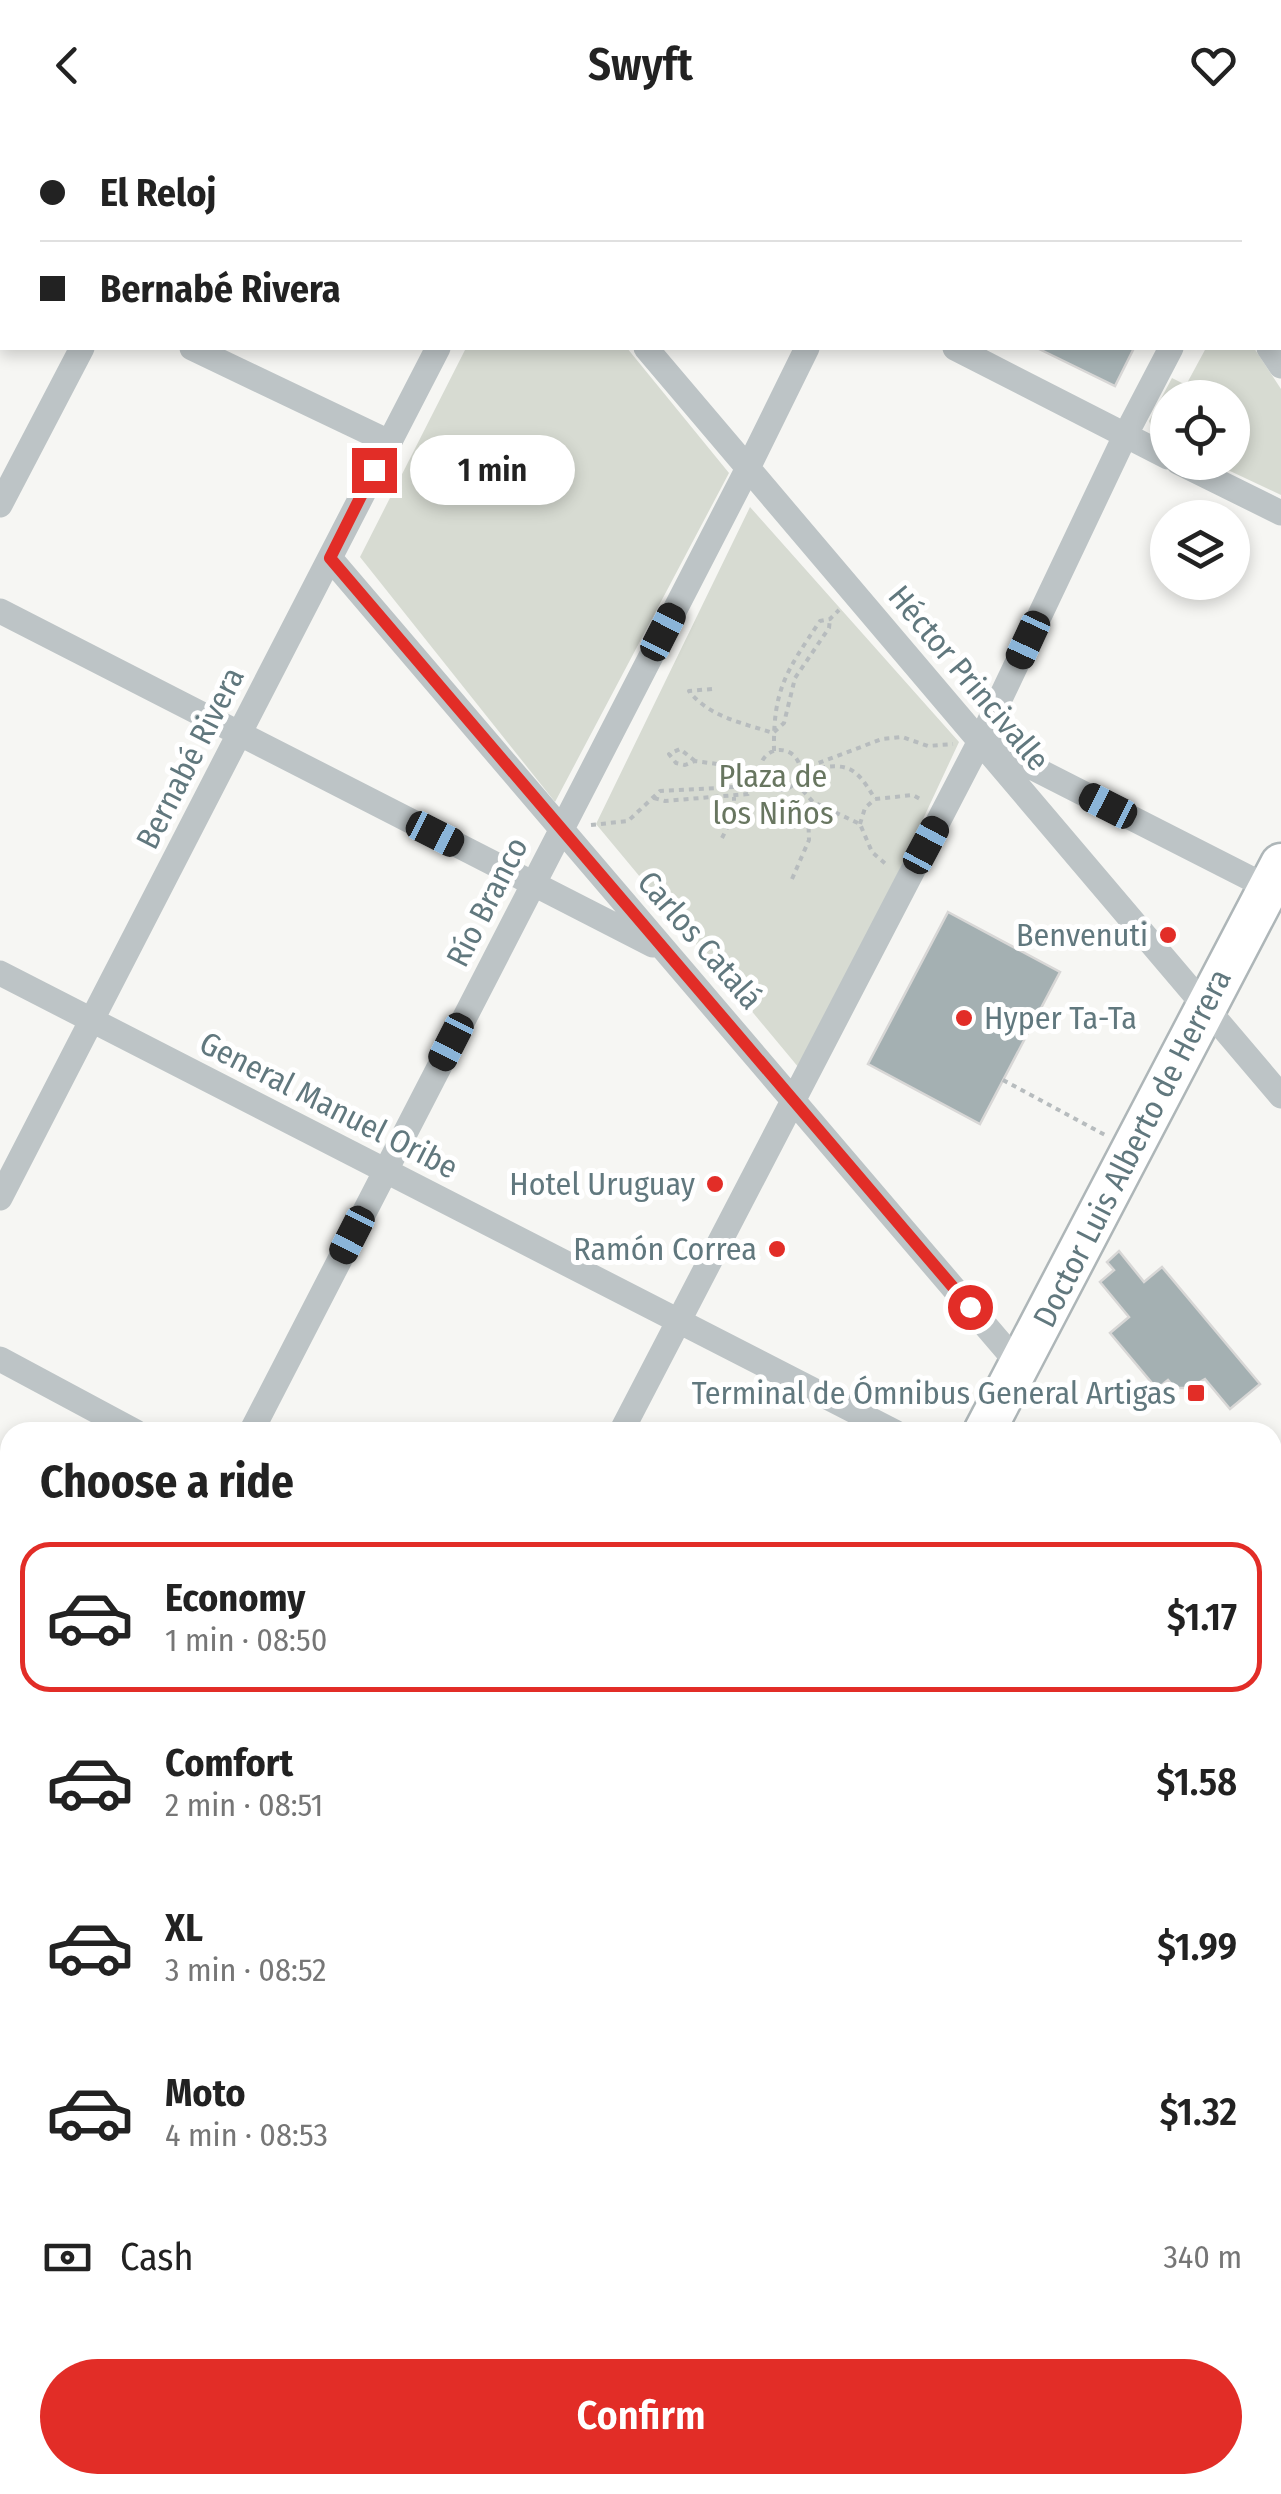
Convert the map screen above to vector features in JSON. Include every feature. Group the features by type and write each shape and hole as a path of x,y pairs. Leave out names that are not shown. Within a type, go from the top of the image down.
{"main road":[{"name":"Doctor Luis Alberto de Herrera","path":"989,1422 1205,1006 1277,882"}],"street":[{"path":"0,505 81,350"},
{"path":"196,350 390,442"},
{"name":"Bernabé Rivera","path":"0,1198 437,350"},
{"name":"Héctor Princivalle","path":"648,350 1281,1096"},
{"name":"Río Branco","path":"257,1422 805,350"},
{"path":"959,350 1150,448"},
{"path":"626,1422 980,741 1124,436 1170,350"},
{"path":"1214,480 1281,513"},
{"name":"Carlos Catalá","path":"330,558 1020,1366"},
{"path":"0,611 666,952"},
{"path":"980,741 1277,882"},
{"name":"General Manuel Oribe","path":"0,972 875,1422"},
{"path":"0,1359 117,1422"}],"path":[{"path":"654,798 664,801 748,794 762,778 761,764 774,751 775,706 791,665 820,622 830,619 855,594"},
{"path":"774,733 784,722 796,678 829,628 830,619"},
{"path":"712,689 688,691 724,718 774,733"},
{"path":"800,770 882,739 902,737 928,746 980,741"},
{"path":"696,761 685,765 669,754 680,750 696,761 747,768 771,788 791,787 800,770 792,754 774,751"},
{"path":"800,770 840,764 860,773 874,799"},
{"path":"561,829 628,820 660,791 736,787 762,778"},
{"path":"796,782 814,802 860,824"},
{"path":"909,879 872,852 860,824 864,808 874,799 912,795 944,811"},
{"path":"722,838 734,814 734,797"},
{"path":"792,879 810,840 808,812 814,802"},
{"path":"1003,1080 1120,1143"}],"green space":[{"path":"465,350 629,350 729,473 555,802 360,557"},
{"path":"1205,350 1255,350 1281,389 1281,495 1249,480 1250,380 1189,380"},
{"name":"Plaza de los Niños","path":"750,507 959,742 804,1074 596,824"}],"building":[{"path":"1041,350 1133,350 1115,386"},
{"name":"Hyper Ta-Ta","path":"948,912 1060,972 980,1124 868,1064"},
{"path":"1119,1251 1144,1282 1162,1267 1260,1384 1230,1409 1205,1379 1189,1388 1175,1388 1168,1380 1157,1389 1110,1333 1129,1317 1100,1282 1114,1270 1107,1262"}],"place":[{"name":"Benvenuti","path":"1168,935"},
{"name":"Hyper Ta-Ta","path":"964,1018"},
{"name":"Hotel Uruguay","path":"715,1184"},
{"name":"Ramón Correa","path":"777,1249"},
{"name":"Terminal de Ómnibus General Artigas","path":"1196,1393"}],"route":[{"path":"374,470 330,558 970,1307"}]}
